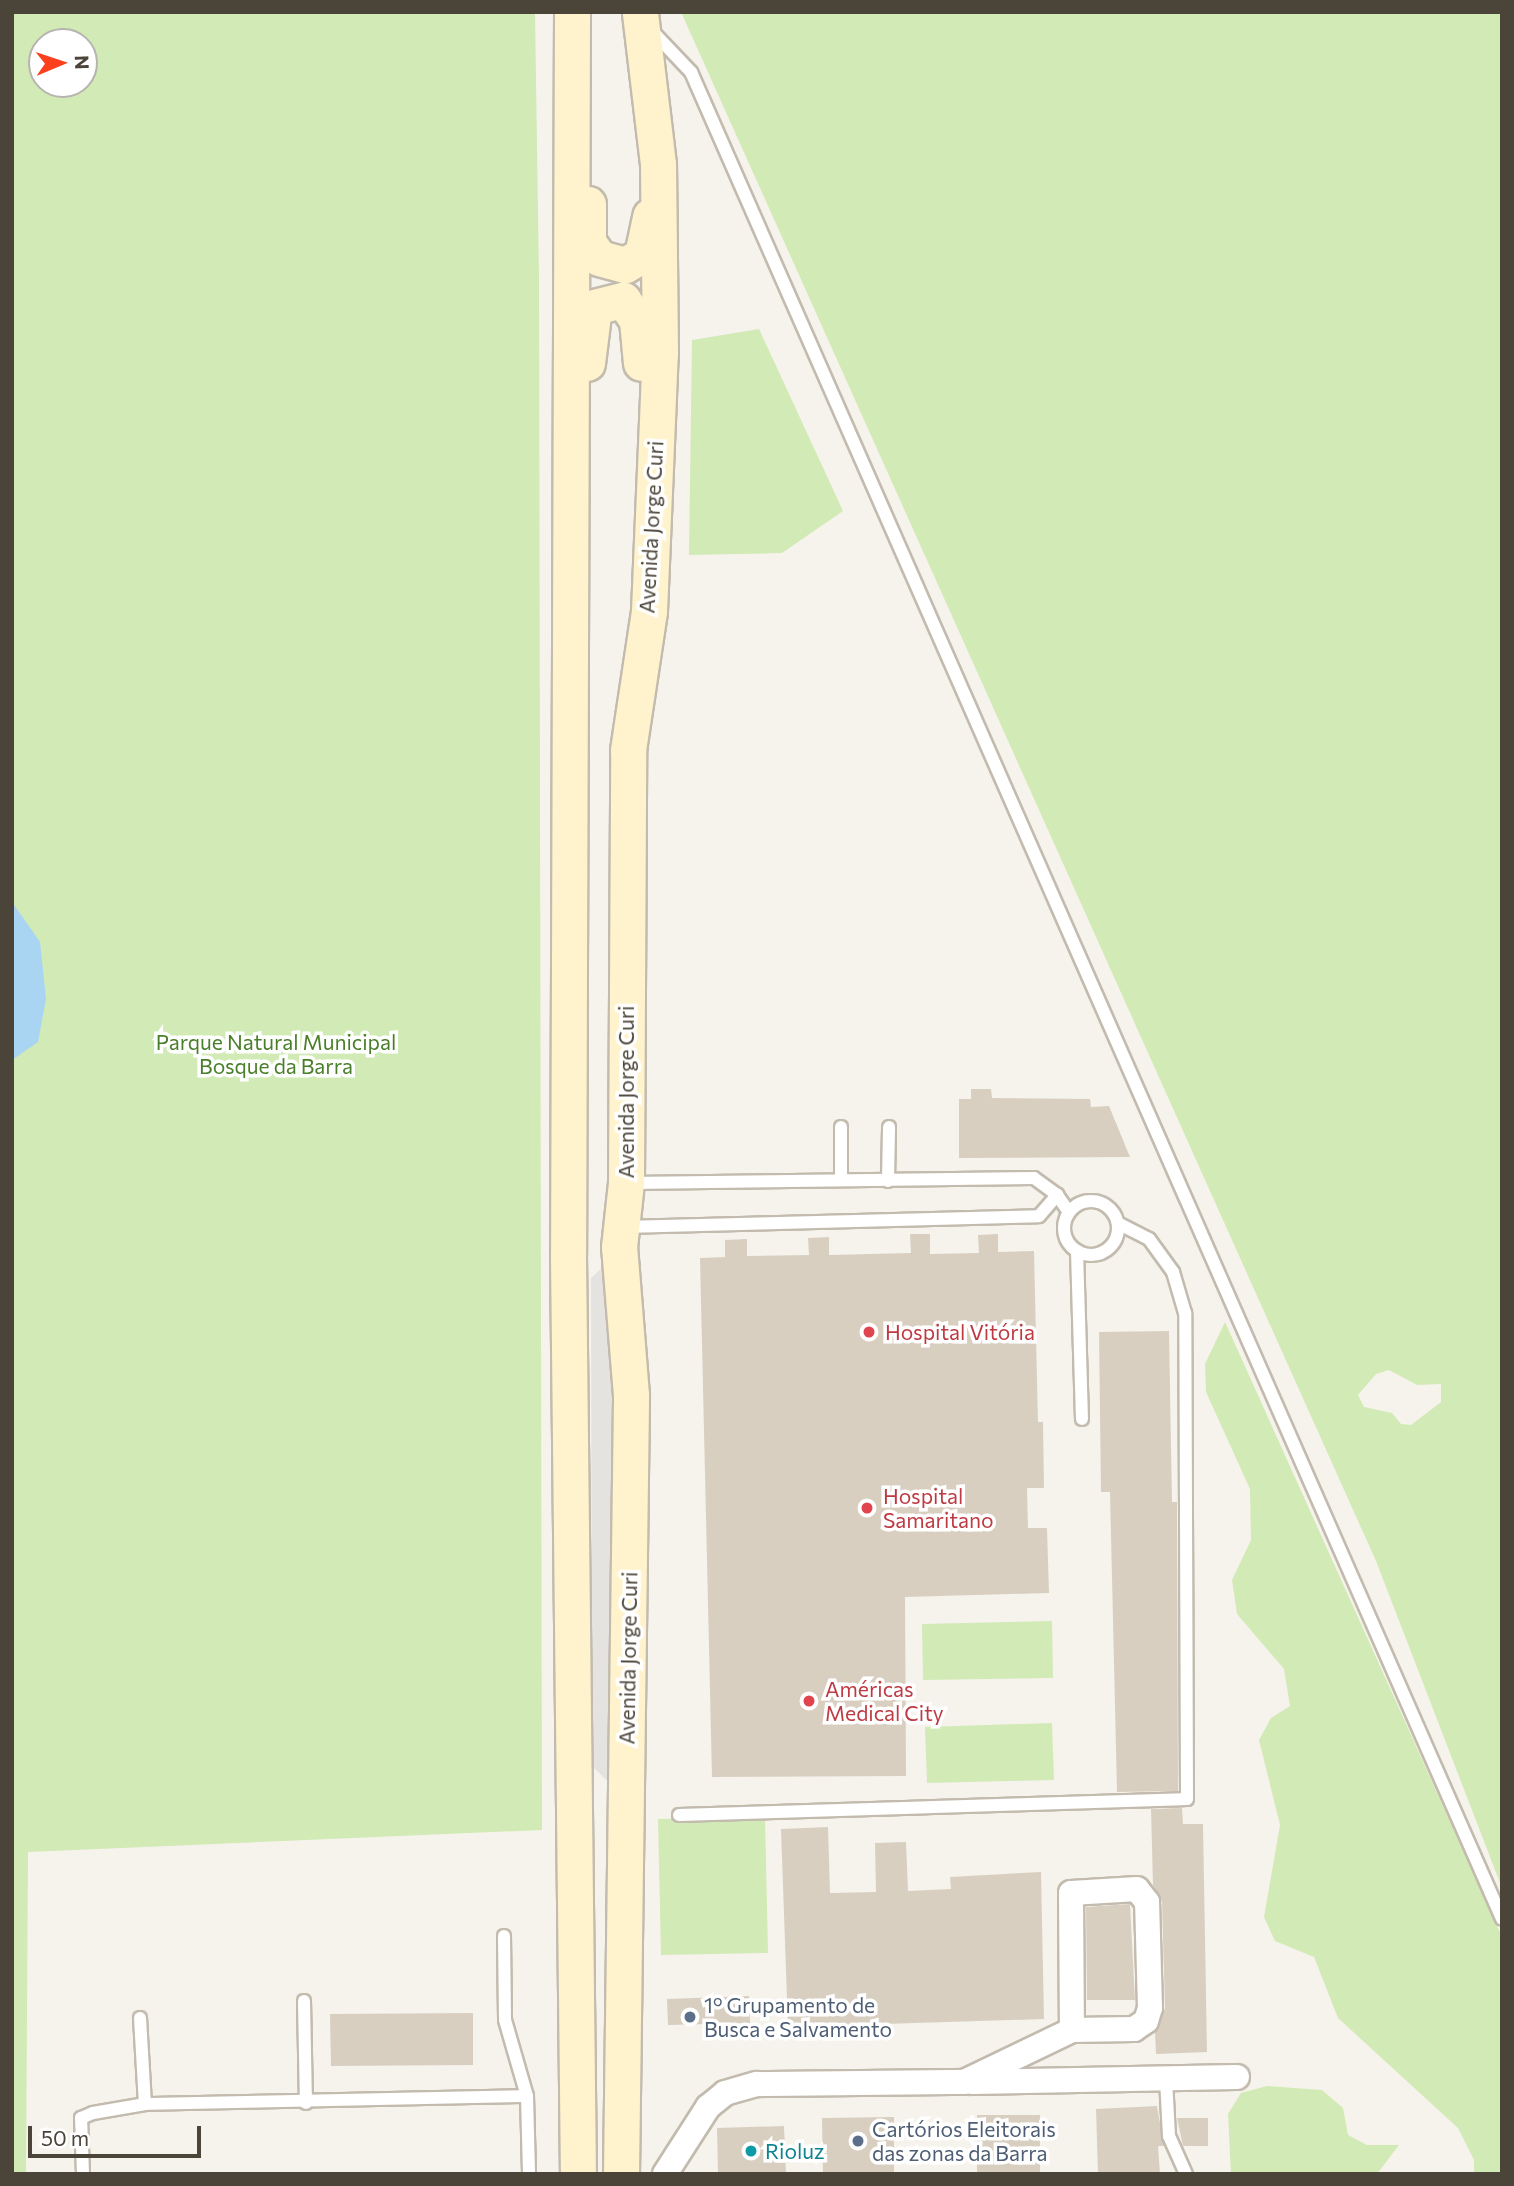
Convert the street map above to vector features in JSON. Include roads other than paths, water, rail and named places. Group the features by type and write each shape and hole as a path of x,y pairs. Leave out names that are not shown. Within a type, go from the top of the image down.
{"street":[{"path":"572,12 568,1255 578,2174"},
{"name":"Avenida Jorge Curi","path":"621,2174 631,1395 622,1237 626,1183 628,750 649,611 651,495 660,353 655,125 641,16"},
{"path":"571,83 587,110 588,243 599,258 625,265 642,255 650,222 651,135 655,125"},
{"path":"569,514 594,307 607,302 623,300 638,320 651,495"},
{"path":"568,1255 622,1237"},
{"path":"964,2082 1072,2030 1134,2029 1146,2021 1147,1902 1137,1889 1071,1893 1072,2030"},
{"path":"665,2174 708,2107 725,2093 757,2084 1237,2077"}],"lane":[{"path":"641,16 691,72 1502,1919"},
{"path":"888,1181 889,1126"},
{"path":"841,1127 841,1180"},
{"path":"626,1183 1034,1178 1057,1195 1069,1212 1065,1229 1077,1251 1082,1419"},
{"path":"622,1237 1039,1216 1057,1195"},
{"path":"679,1815 1187,1799 1185,1313 1173,1272 1149,1239 1118,1223 1109,1207 1093,1200 1069,1212"},
{"path":"1077,1251 1094,1255 1110,1247 1118,1223"},
{"path":"504,1937 505,2020 527,2096 529,2174"},
{"path":"303,2001 306,2103"},
{"path":"141,2018 145,2104"},
{"path":"1166,2079 1168,2136 1186,2174"},
{"path":"83,2174 81,2118 145,2104 306,2103 527,2096"}],"water":[{"path":"12,902 40,942 46,999 38,1042 12,1060"}],"place":[{"name":"Hospital Vitória","path":"869,1332"},
{"name":"Hospital Samaritano","path":"867,1508"},
{"name":"Américas Medical City","path":"809,1701"},
{"name":"1º Grupamento de Busca e Salvamento","path":"690,2017"},
{"name":"Cartórios Eleitorais das zonas da Barra","path":"858,2141"},
{"name":"Rioluz","path":"751,2151"}],"park label":[{"name":"Parque Natural Municipal Bosque da Barra","path":"276,1054"}]}
